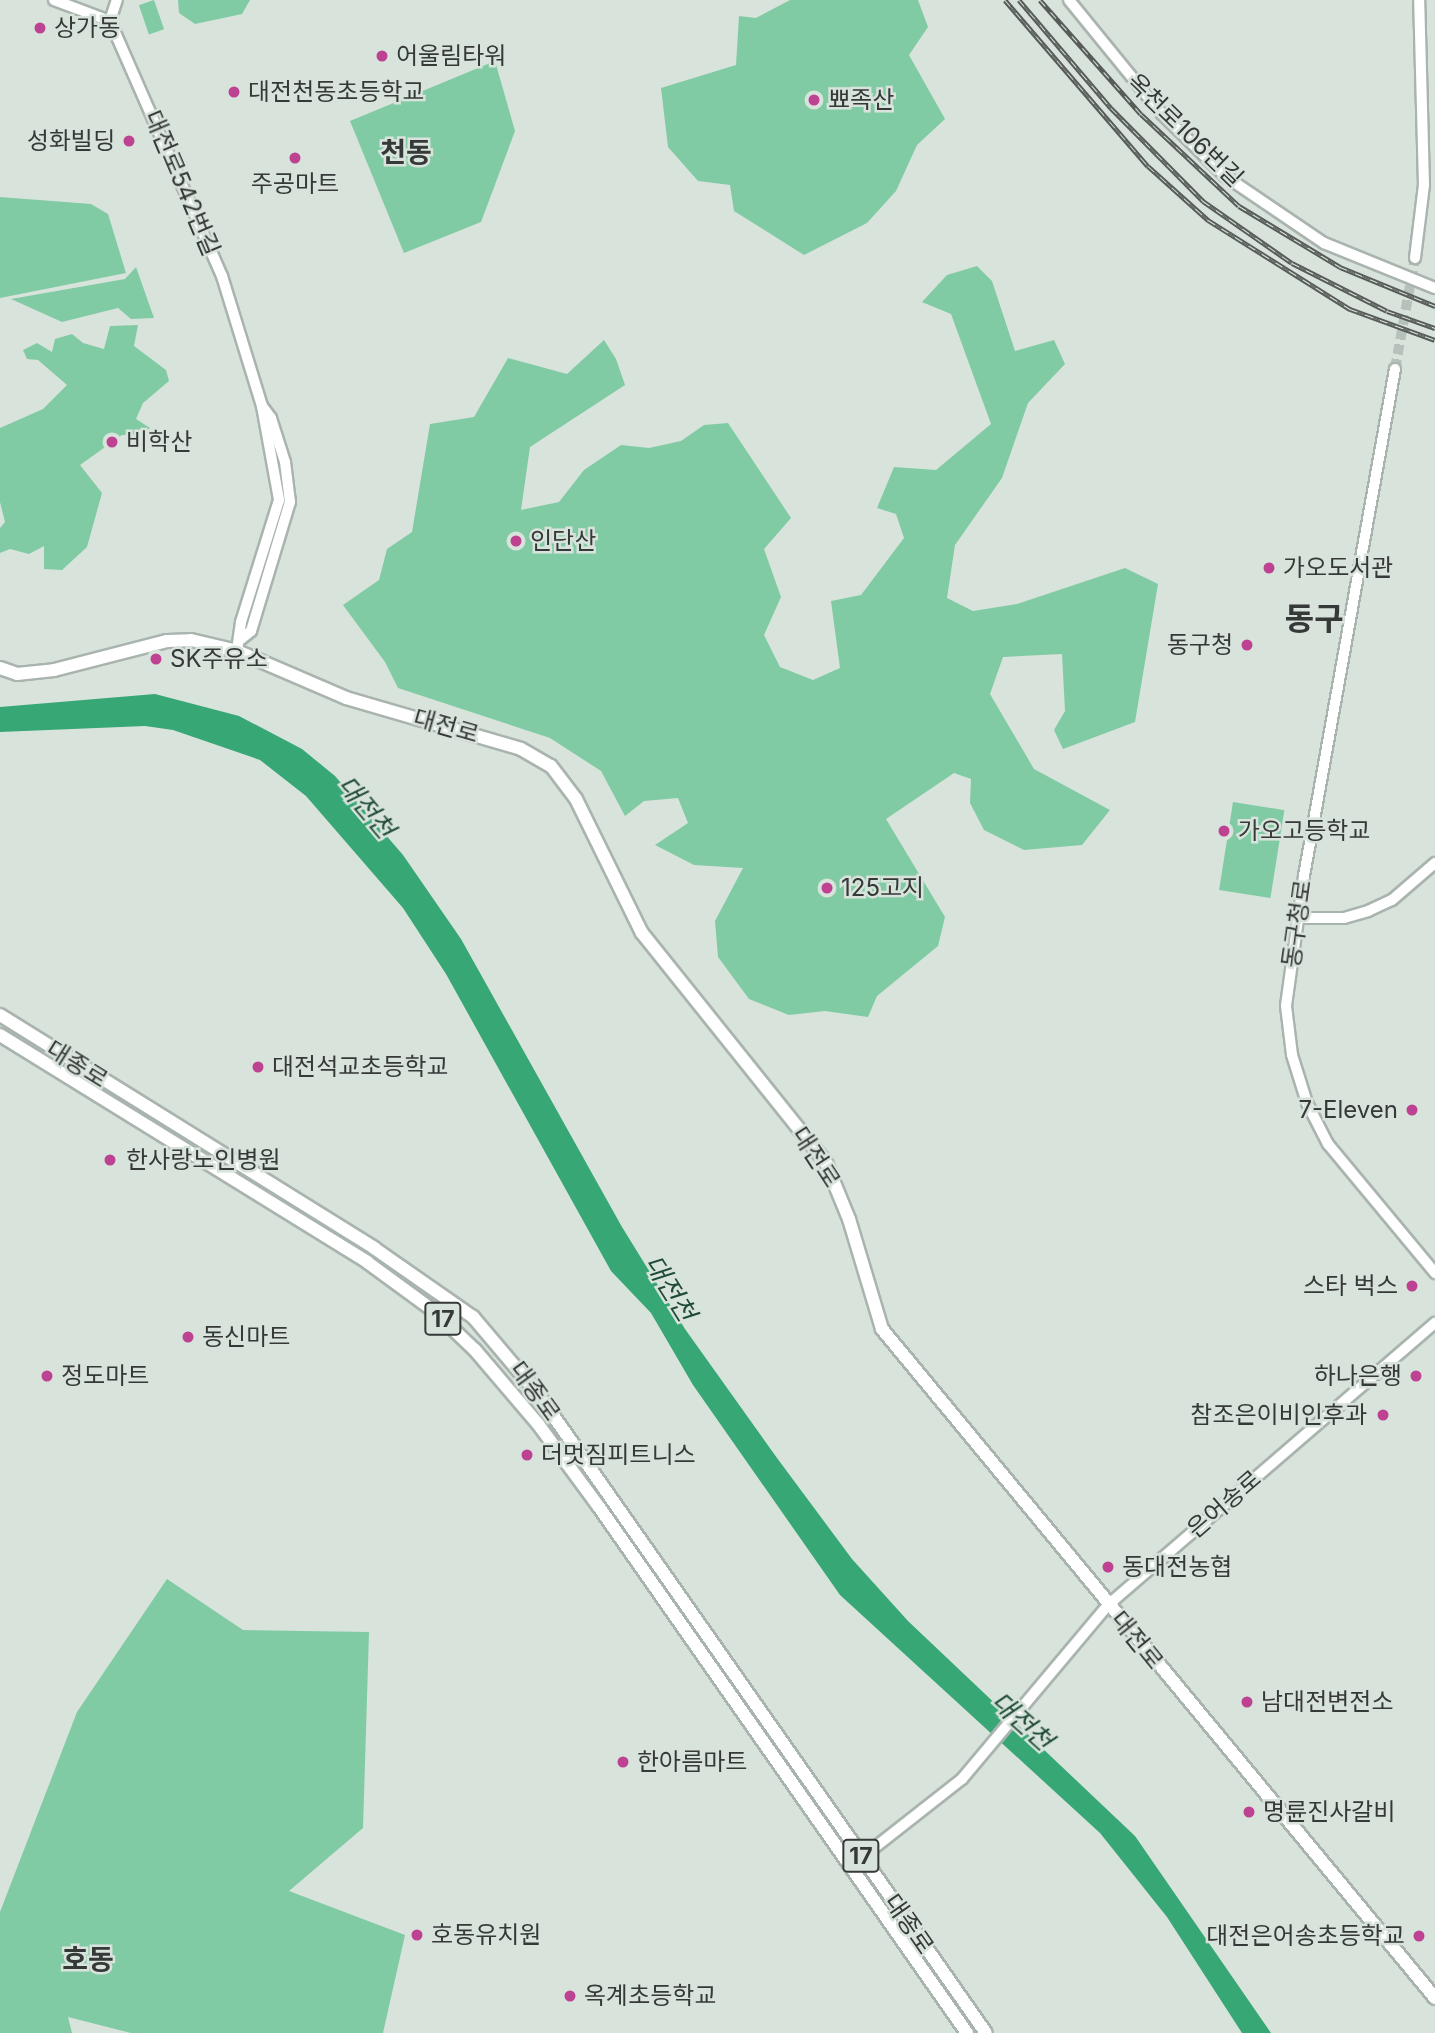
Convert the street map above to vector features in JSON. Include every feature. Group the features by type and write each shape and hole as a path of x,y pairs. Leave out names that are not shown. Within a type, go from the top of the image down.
{"main road":[{"path":"54,0 110,21 117,0"},
{"name":"옥천로106번길","path":"1069,0 1162,114 1225,176 1324,243 1435,288"},
{"path":"1415,258 1424,185 1419,0"},
{"name":"대전로542번길","path":"110,21 222,276 262,406 271,418 285,462 290,502 251,631 239,645"},
{"name":"동구청로","path":"1395,369 1297,918 1286,1006 1292,1055 1307,1103 1328,1144 1435,1273"},
{"name":"대전로","path":"0,668 17,674 54,670 167,641 191,640 239,645 346,698 521,749 551,766 567,783 642,933 826,1163 849,1220 882,1329 1435,1998"},
{"path":"1297,918 1345,918 1368,911 1392,900 1435,863"},
{"name":"대종로","path":"0,1016 463,1307 538,1394 740,1677 986,2033"},
{"name":"대종로","path":"0,1035 368,1262 458,1333 538,1424 967,2033"},
{"name":"은어송로","path":"862,1857 962,1779 1108,1605 1435,1323"},
{"path":"851,1866 862,1857"}],"shaded area":[{"path":"154,0 164,29 149,35 139,5"},
{"path":"178,0 250,0 242,14 195,24 179,13"},
{"path":"790,0 918,0 928,27 909,55 945,119 917,145 896,191 867,223 804,255 734,211 730,185 698,181 668,147 661,88 736,65 739,16 756,18"},
{"path":"495,61 515,131 481,222 404,253 350,121"},
{"path":"0,197 91,204 108,214 126,273 0,298"},
{"path":"977,266 992,281 1015,351 1054,340 1065,364 1028,403 1002,478 955,545 947,598 973,611 1017,604 1125,568 1158,584 1135,722 1063,749 1054,730 1065,711 1062,654 1003,657 990,694 1034,769 1110,810 1082,845 1024,850 984,830 970,803 971,779 954,773 886,819 945,917 938,946 877,996 868,1017 825,1011 789,1015 749,999 718,957 715,921 743,868 694,865 655,845 688,823 678,798 644,801 625,816 601,771 550,738 398,688 385,662 343,605 379,580 387,549 412,532 430,424 474,417 508,358 567,374 604,340 616,359 625,385 530,447 521,510 559,502 584,470 621,445 649,448 681,441 704,425 728,423 791,518 764,549 781,597 764,635 780,667 813,680 840,668 831,601 861,595 904,538 896,514 877,508 894,467 936,470 991,424 951,314 922,302 947,275"},
{"path":"136,267 154,318 131,319 118,308 62,322 11,299 125,279"},
{"path":"138,325 134,346 166,370 169,381 143,403 136,419 150,428 143,434 122,435 80,465 102,493 87,547 62,570 44,569 44,546 29,554 10,549 0,553 0,528 5,522 0,502 0,428 43,409 67,385 38,360 27,359 23,350 37,343 52,352 55,339 72,334 83,343 104,349 110,326"},
{"path":"155,694 239,716 302,749 335,776 403,855 461,939 622,1227 685,1329 777,1458 852,1559 908,1621 1135,1836 1271,2033 1242,2033 1167,1917 1100,1833 840,1595 693,1385 651,1313 611,1271 446,974 403,908 306,796 260,760 173,730 145,726 0,732 0,707"},
{"path":"1233,802 1284,810 1270,898 1219,890"},
{"path":"167,1579 243,1630 369,1632 363,1828 289,1891 405,1935 383,2033 131,2033 68,2017 72,2033 0,2033 0,1912 77,1712"}],"tunnel":[{"path":"1395,369 1415,258"}],"railway":[{"path":"1005,0 1148,166 1208,220 1350,309 1435,340"},
{"path":"1019,0 1111,108 1203,201 1292,263 1387,311 1435,328"},
{"path":"1040,0 1141,114 1239,206 1340,267 1435,306"}],"place":[{"name":"상가동","path":"40,28"},
{"name":"어울림타워","path":"382,56"},
{"name":"대전천동초등학교","path":"234,92"},
{"name":"뾰족산","path":"814,100"},
{"name":"성화빌딩","path":"129,141"},
{"name":"주공마트","path":"295,158"},
{"name":"비학산","path":"112,442"},
{"name":"인단산","path":"516,541"},
{"name":"가오도서관","path":"1269,568"},
{"name":"동구청","path":"1247,645"},
{"name":"SK주유소","path":"156,659"},
{"name":"가오고등학교","path":"1224,831"},
{"name":"125고지","path":"827,888"},
{"name":"대전석교초등학교","path":"258,1067"},
{"name":"7-Eleven","path":"1412,1110"},
{"name":"한사랑노인병원","path":"110,1160"},
{"name":"스타 벅스","path":"1412,1286"},
{"name":"동신마트","path":"188,1337"},
{"name":"정도마트","path":"47,1376"},
{"name":"하나은행","path":"1416,1376"},
{"name":"참조은이비인후과","path":"1383,1415"},
{"name":"더멋짐피트니스","path":"527,1455"},
{"name":"동대전농협","path":"1108,1567"},
{"name":"남대전변전소","path":"1247,1702"},
{"name":"한아름마트","path":"623,1762"},
{"name":"명륜진사갈비","path":"1249,1812"},
{"name":"호동유치원","path":"417,1935"},
{"name":"대전은어송초등학교","path":"1419,1936"},
{"name":"옥계초등학교","path":"570,1996"}],"district":[{"name":"천동","path":"406,152"},
{"name":"동구","path":"1314,619"},
{"name":"호동","path":"88,1959"}],"water label":[{"name":"대전천","path":"366,807"},
{"name":"대전천","path":"670,1288"},
{"name":"대전천","path":"1022,1721"}]}
